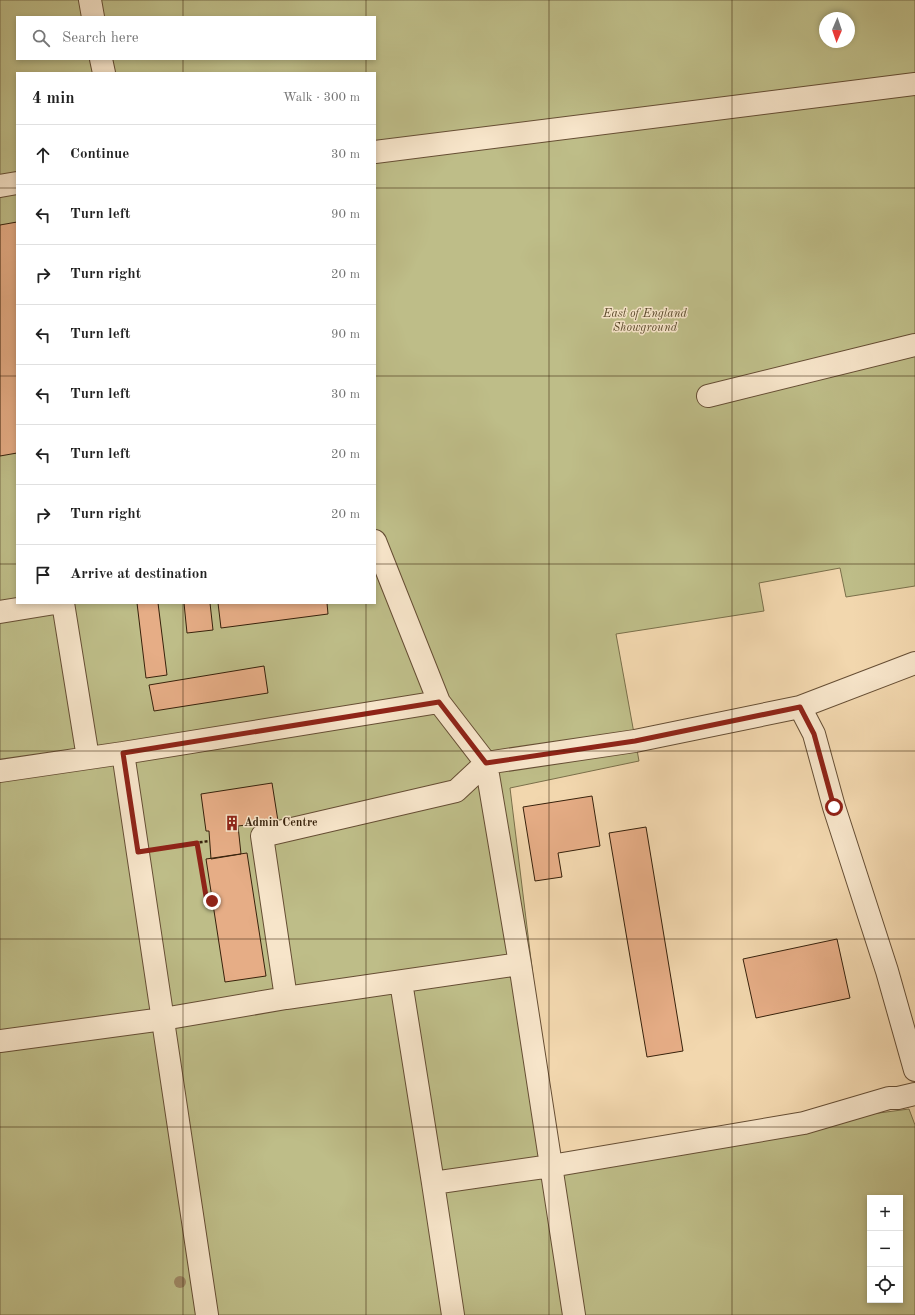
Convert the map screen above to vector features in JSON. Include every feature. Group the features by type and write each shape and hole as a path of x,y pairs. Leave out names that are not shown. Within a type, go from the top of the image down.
{"lane":[{"path":"90,0 93,16"},
{"path":"101,60 104,72"},
{"path":"376,152 915,84"},
{"path":"0,186 16,183"},
{"path":"708,396 915,345"},
{"path":"376,544 439,702 486,763 520,964 574,1315"},
{"path":"0,612 48,604"},
{"path":"63,604 88,758"},
{"path":"286,998 262,836 456,791 486,763 635,741 800,707 915,663"},
{"path":"0,771 123,753 439,702"},
{"path":"800,707 814,734 834,807 887,970 915,1070"},
{"path":"123,753 207,1315"},
{"path":"0,1041 163,1019 286,998 520,964"},
{"path":"401,982 453,1315"},
{"path":"433,1183 551,1166 804,1123 889,1098 898,1098 915,1094"}],"path":[{"path":"138,852 209,840"},
{"path":"197,843 207,902 212,901"}],"green space":[{"name":"East of England Showground","path":"0,0 915,0 915,586 846,597 840,568 759,583 764,611 616,634 639,761 510,788 555,1156 909,1109 915,1125 915,1315 0,1315"}],"building":[{"path":"16,222 16,453 0,456 0,225"},
{"path":"137,604 158,604 167,675 146,678"},
{"path":"184,604 210,604 213,630 187,633"},
{"path":"218,604 327,604 328,614 221,628"},
{"path":"264,666 268,693 154,711 149,685"},
{"name":"Admin Centre","path":"272,783 278,821 238,826 241,854 211,859 209,831 206,831 201,794"},
{"path":"592,796 600,846 558,853 562,877 535,881 523,807"},
{"path":"646,827 683,1051 647,1057 609,833"},
{"path":"247,853 266,976 225,982 206,859"},
{"path":"837,939 850,998 756,1018 743,959"}],"place":[{"name":"Admin Centre","path":"232,823"}],"route":[{"path":"212,901 207,902 197,843 138,852 123,753 439,702 486,763 635,741 800,707 814,734 834,807"}]}
